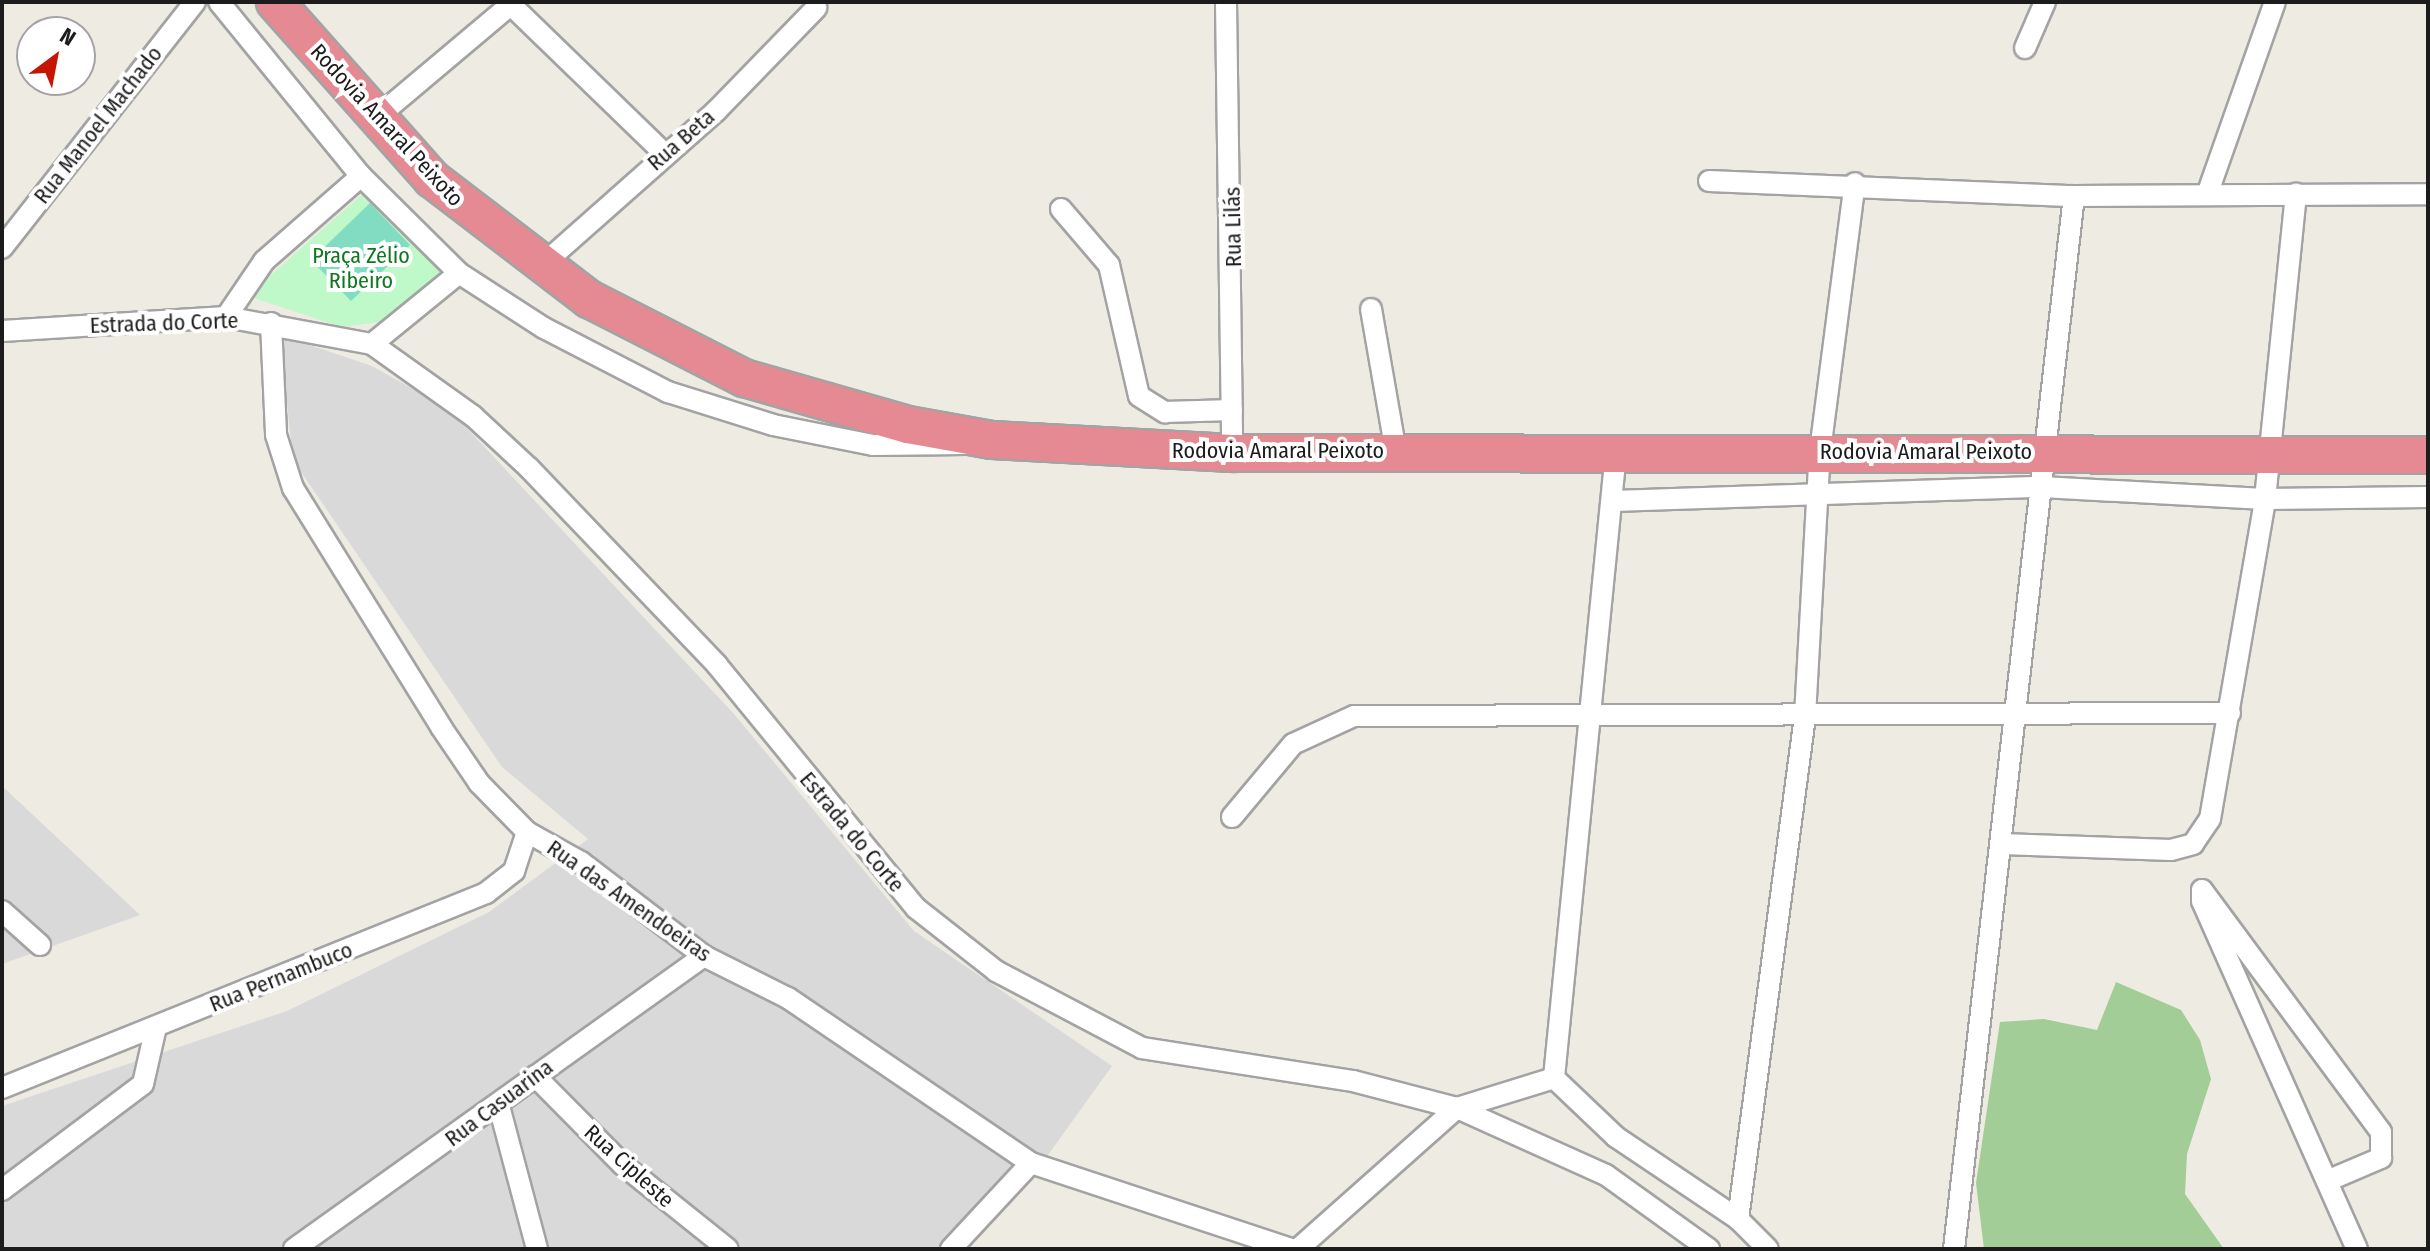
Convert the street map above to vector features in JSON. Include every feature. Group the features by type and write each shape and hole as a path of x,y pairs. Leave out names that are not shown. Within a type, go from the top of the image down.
{"highway":[{"name":"Rodovia Amaral Peixoto","path":"275,2 376,118 461,205 541,266 652,335 784,393 992,440 1232,453 1820,451 2044,470 2268,451 2428,455"}],"street":[{"name":"Rua Manoel Machado","path":"2,248 195,2"},
{"path":"219,2 361,176 459,273 544,328 668,392 873,445 934,449 992,440"},
{"name":"Rua Lilás","path":"1226,2 1232,453"},
{"path":"2025,48 2045,2"},
{"path":"2208,192 2275,2"},
{"path":"376,118 509,4 665,154"},
{"name":"Rua Beta","path":"541,266 665,154 816,8"},
{"path":"226,317 264,261 361,176"},
{"path":"1709,181 1855,183 2074,196 2208,192 2428,194"},
{"path":"1738,1219 1805,716 1820,451 1855,183"},
{"path":"2002,844 2171,850 2193,844 2218,802 2265,499 2296,194"},
{"path":"1954,1249 2002,844 2012,711 2044,470 2074,196"},
{"path":"1061,209 1109,265 1139,396 1165,412 1232,410"},
{"path":"372,344 459,273"},
{"path":"2,309 5,330"},
{"path":"1371,309 1396,452"},
{"name":"Estrada do Corte","path":"5,330 226,317 372,344 473,416 529,468 717,665 916,908 996,971 1142,1048 1353,1081 1457,1108 1606,1175 1709,1249"},
{"name":"Rua das Amendoeiras","path":"271,323 276,435 293,488 448,739 527,832 581,862 704,956 788,998 1031,1163 1291,1249"},
{"path":"1554,1078 1616,452"},
{"path":"1613,501 1817,489 2044,470 2265,499 2428,497"},
{"path":"1232,817 1293,744 1354,716 1590,712 1805,716 2012,711 2230,713"},
{"name":"Rua Pernambuco","path":"2,1088 486,893 514,871 527,832"},
{"path":"2327,1181 2381,1158 2381,1132 2202,890 2202,901 2357,1249"},
{"path":"2,911 40,945"},
{"name":"Rua Casuarina","path":"294,1249 499,1106 535,1076 704,956"},
{"path":"2,1190 143,1084 156,1027"},
{"name":"Rua Cipleste","path":"535,1076 623,1165 728,1249"},
{"path":"1298,1249 1457,1108 1554,1078"},
{"path":"1554,1078 1616,1137 1738,1219 1768,1249"},
{"path":"499,1106 537,1249"},
{"path":"951,1249 1031,1163"}],"shaded area":[{"path":"280,335 372,366 449,409 734,714 914,931 1112,1066 1048,1155 957,1249 2,1249 2,1106 287,1011 489,912 588,839 502,767 293,460"},
{"path":"2,786 140,915 2,964"}],"green space":[{"name":"Praça Zélio Ribeiro","path":"365,192 437,262 440,279 386,321 342,327 254,298 256,288"},
{"path":"370,203 410,245 351,301 311,260"},
{"path":"2116,982 2181,1010 2200,1040 2211,1079 2187,1154 2185,1194 2224,1249 1984,1249 1976,1183 2000,1022 2044,1019 2097,1030"}]}
